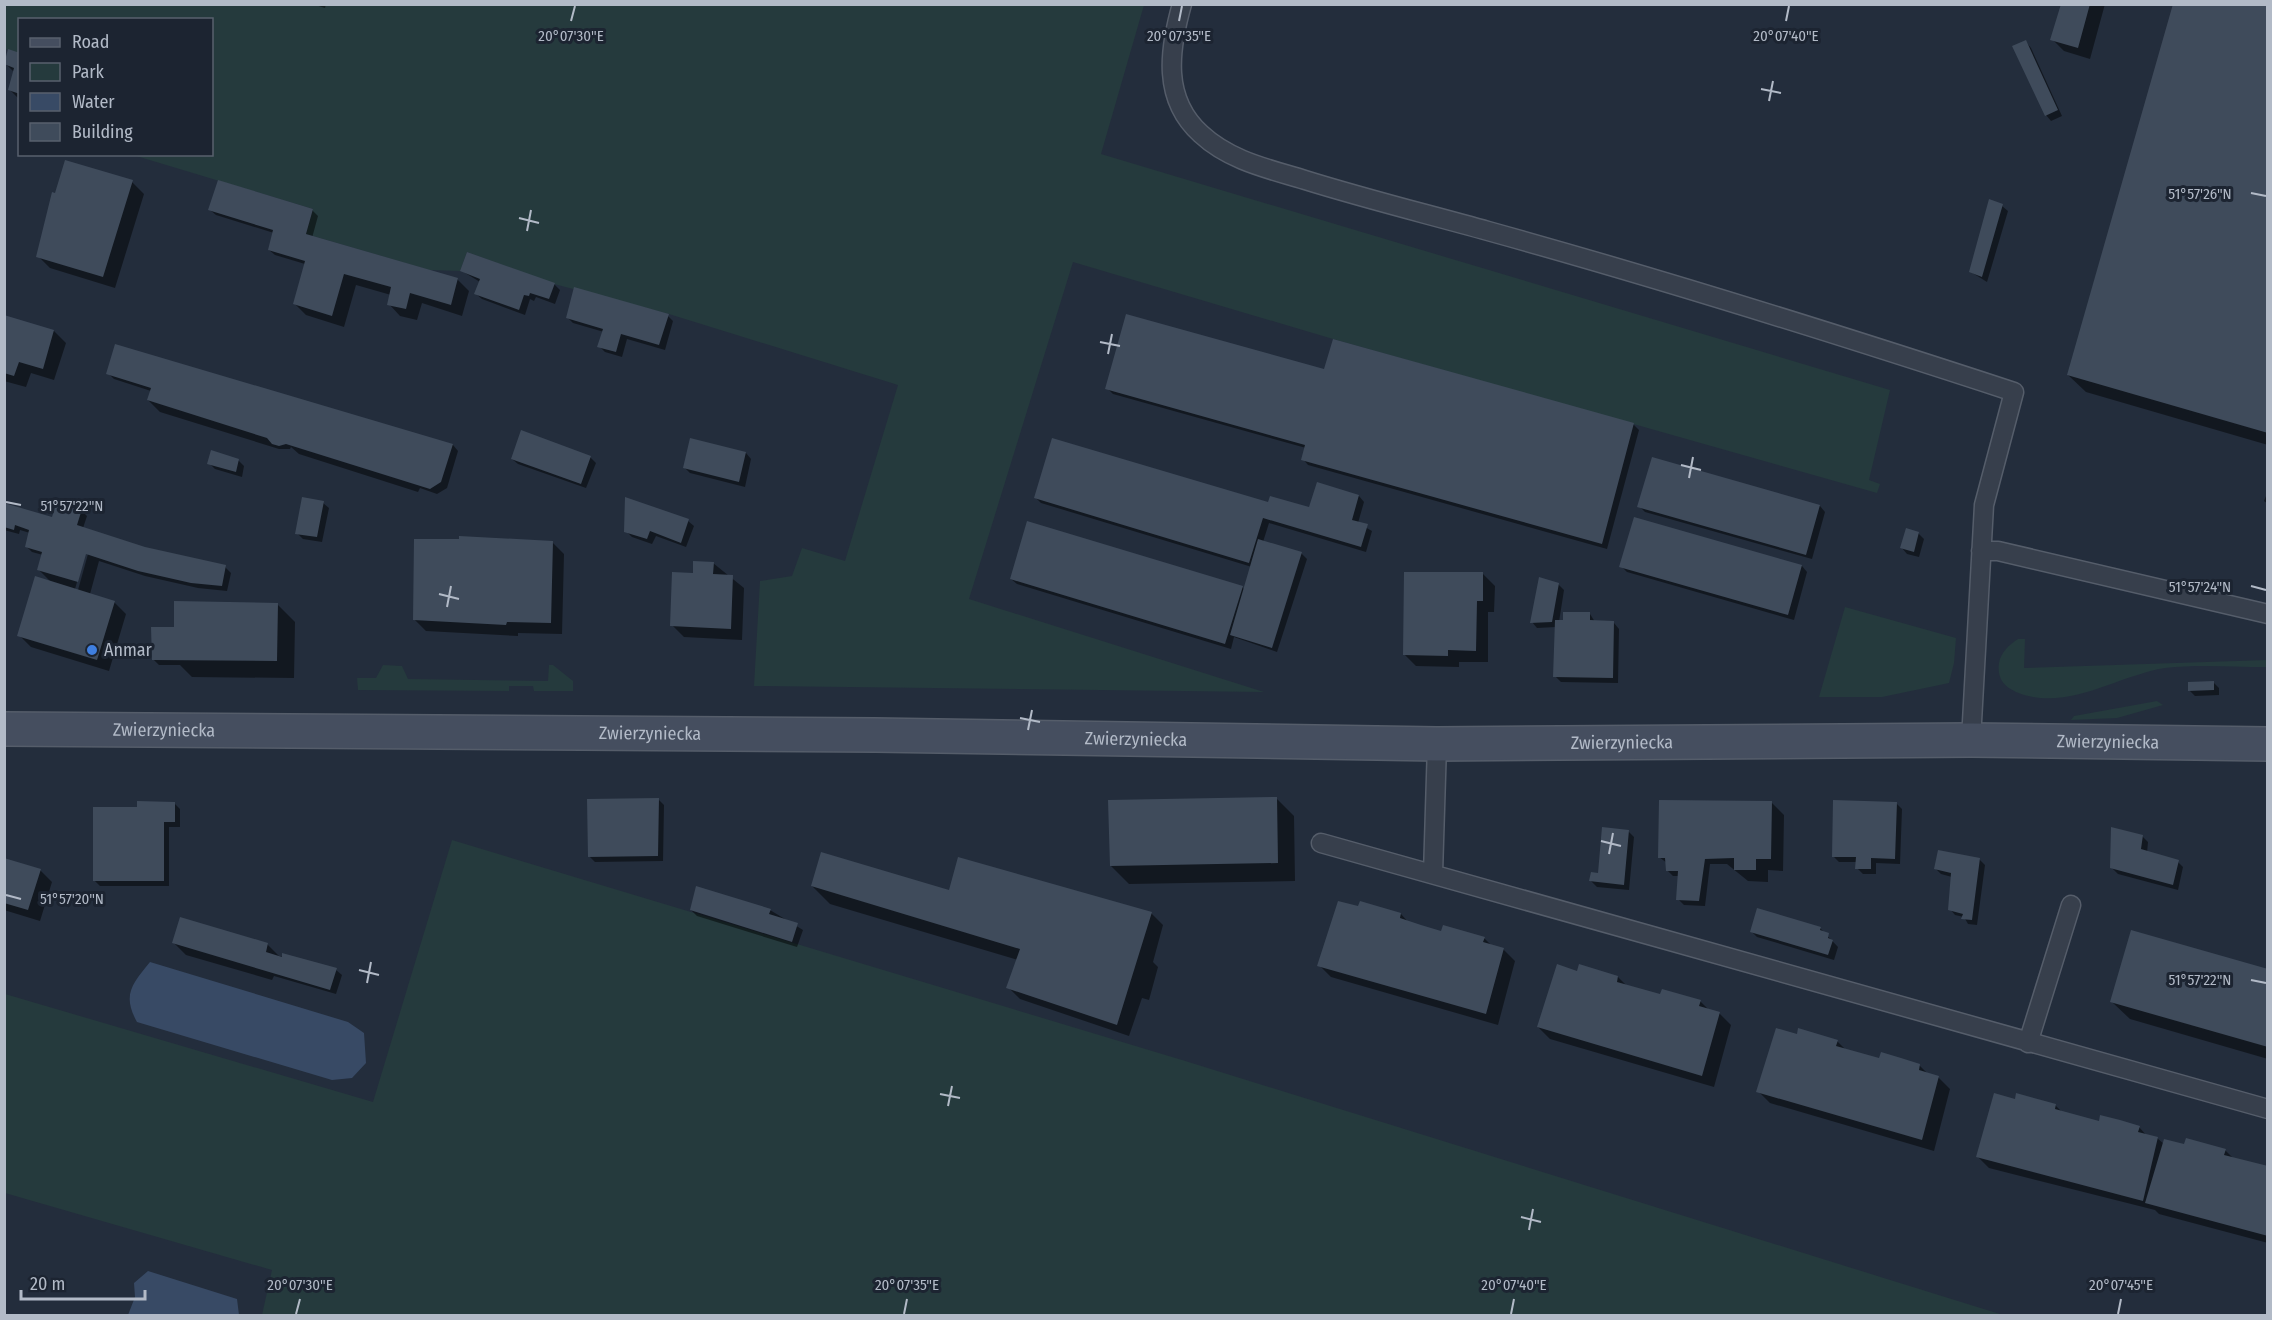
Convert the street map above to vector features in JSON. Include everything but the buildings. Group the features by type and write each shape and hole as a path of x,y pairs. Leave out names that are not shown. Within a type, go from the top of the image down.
{"street":[{"name":"Zwierzyniecka","path":"4,729 875,735 1437,744 1971,740 2268,744"}],"lane":[{"path":"1182,4 1170,67 1174,90 1182,113 1201,134 1224,152 1248,163 1325,186 1757,309 2014,392 1987,488 1981,551 1971,740"},
{"path":"1981,551 1998,552 2268,614"},
{"path":"1433,874 1437,744"},
{"path":"1320,843 2028,1043 2268,1108"},
{"path":"2028,1043 2071,905"}],"green space":[{"path":"4,5 1144,5 1101,154 1890,390 1869,480 1880,484 1877,493 1333,339 1073,262 969,599 1264,692 754,686 760,581 792,576 802,548 845,561 898,385 669,314 554,284 467,252 460,271 429,270 306,234 313,209 136,156 213,156 213,18 18,18 18,53 5,49"},
{"path":"1845,607 1956,638 1954,663 1949,683 1882,697 1819,697"},
{"path":"2018,639 2025,639 2024,668 2267,660 2266,667 2165,668 2072,696 2035,697 2011,690 2000,677 1999,663 2002,655"},
{"path":"383,665 402,666 408,679 548,681 549,665 553,665 573,681 573,691 534,691 533,686 509,686 509,691 358,690 357,678 376,678"},
{"path":"2157,701 2163,705 2117,718 2071,720 2074,716"},
{"path":"452,840 1182,1060 2003,1315 262,1315 272,1270 5,1193 5,994 373,1102"}],"water":[{"path":"150,962 348,1022 364,1033 366,1063 352,1078 332,1080 137,1022 130,1004 131,990"},
{"path":"148,1271 237,1299 239,1315 128,1315 135,1297 134,1283"}],"place":[{"name":"Anmar","path":"92,650"}]}
